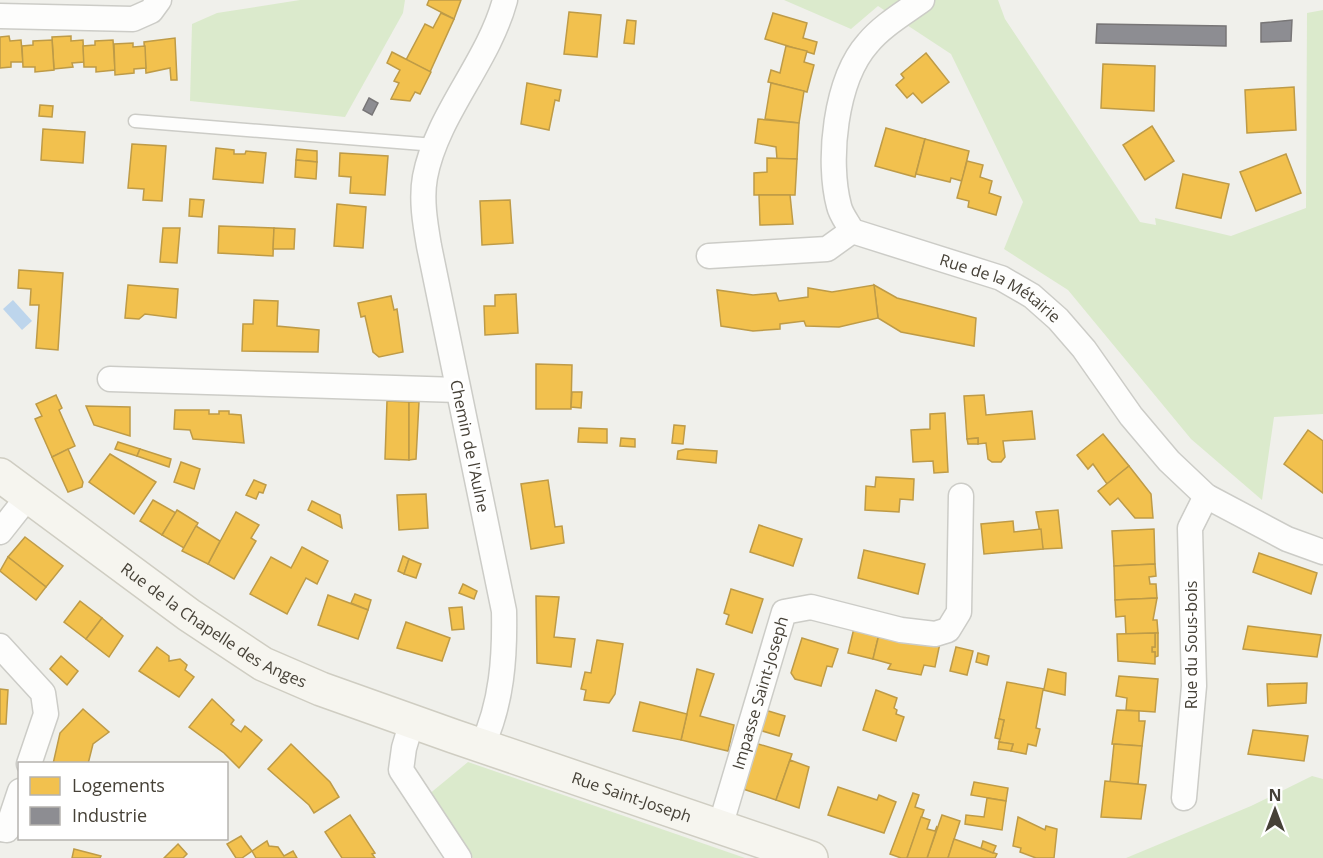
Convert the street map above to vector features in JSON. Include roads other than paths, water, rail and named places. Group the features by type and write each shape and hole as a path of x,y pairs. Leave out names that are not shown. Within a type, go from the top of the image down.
{"main road":[{"name":"Rue de la Chapelle des Anges","path":"0,475 30,494 189,615 263,664 321,689 467,741"},
{"name":"Rue Saint-Joseph","path":"467,741 811,858"}],"street":[{"path":"0,16 133,19 151,11 159,0"},
{"name":"Chemin de l'Aulne","path":"467,741 498,699 504,655 504,611 423,208 425,177 435,145 492,40 505,0"},
{"path":"710,255 827,249 852,231 839,209 832,174 837,125 846,82 867,44 922,0"},
{"name":"Rue de la Métairie","path":"852,231 1001,278 1032,296 1078,341 1131,416 1169,460 1206,496 1287,539 1323,552"},
{"path":"110,379 458,390"},
{"path":"0,532 30,494"},
{"name":"Impasse Saint-Joseph","path":"720,827 784,612 811,606 901,630 935,634 948,630 959,612 961,496"},
{"name":"Rue du Sous-bois","path":"1184,798 1194,686 1190,528 1206,496"},
{"path":"0,646 43,693 46,714 30,762"},
{"path":"412,721 404,748 401,770 459,858"},
{"path":"0,829 7,830 18,797"}],"lane":[{"path":"135,121 435,145"}],"water":[{"path":"13,300 32,321 22,330 3,309"}]}
